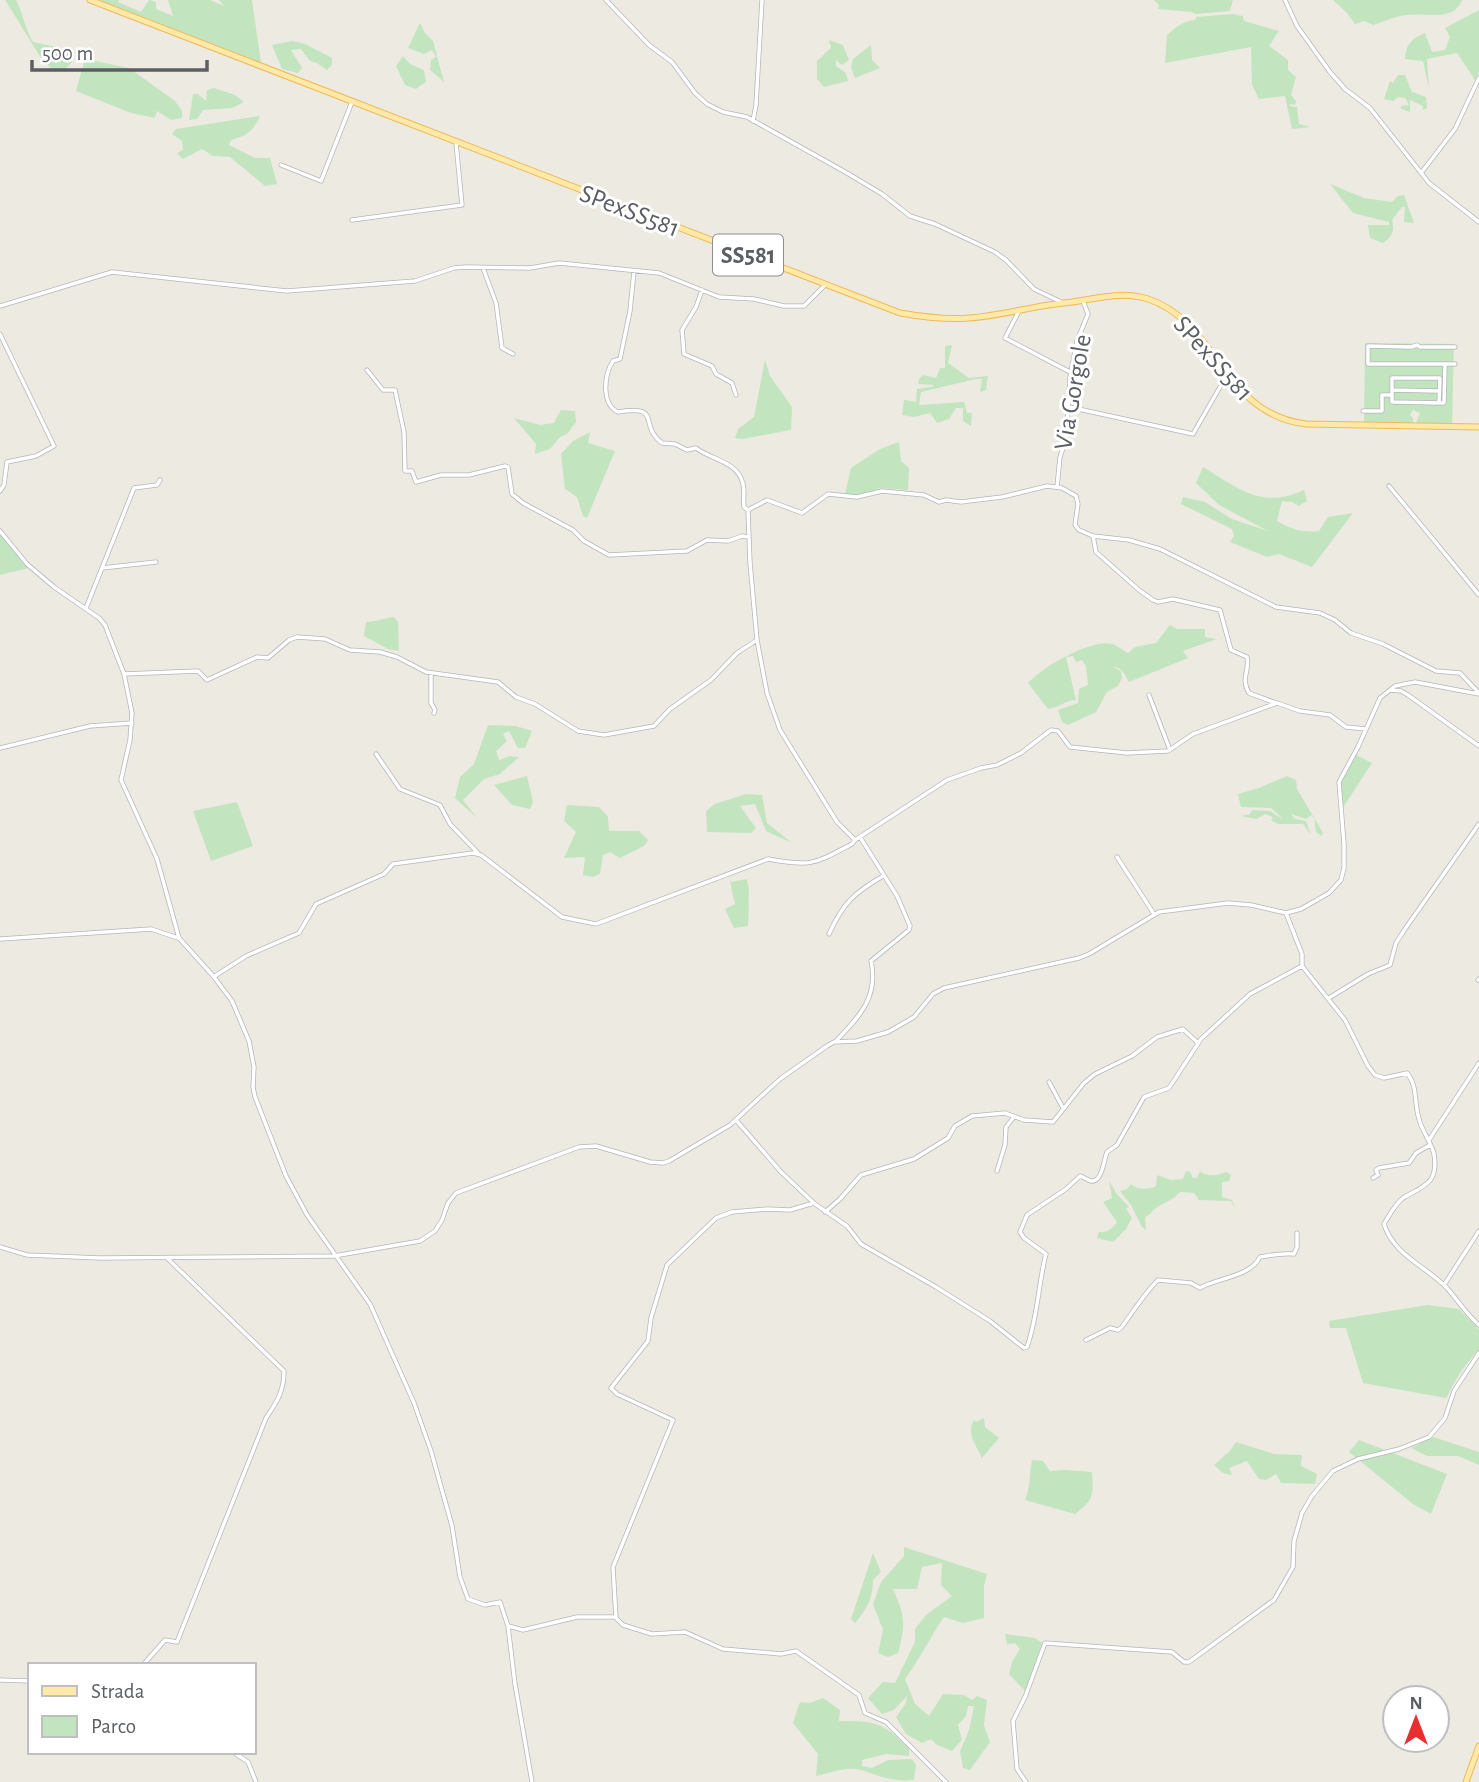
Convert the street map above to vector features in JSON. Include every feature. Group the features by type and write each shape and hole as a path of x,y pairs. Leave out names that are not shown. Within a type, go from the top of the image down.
{"main road":[{"name":"SPexSS581","path":"90,0 900,313 921,317 971,318 1082,299 1127,295 1162,305 1172,311 1194,331 1256,405 1281,419 1306,425 1479,427"},
{"path":"1466,1782 1479,1746"}],"street":[{"path":"606,0 649,45 672,62 695,93 707,104 753,121 882,194 909,216 995,253 1006,260 1034,289 1063,303"},
{"path":"753,121 762,0"},
{"path":"1285,0 1297,26 1330,72 1345,89 1370,108 1429,183 1479,222"},
{"path":"1420,173 1455,130 1479,78"},
{"path":"281,165 321,181 352,102"},
{"path":"352,220 462,205 456,142"},
{"path":"0,306 112,272 287,291 415,281 454,268 530,268 559,263 659,273 719,297 754,299 784,306 804,306 825,285"},
{"path":"483,268 499,316 502,348 513,354"},
{"path":"634,271 621,359 613,361 607,370 606,391 610,406 618,412 638,409 643,411 648,416 651,430 662,443 675,444 687,450 696,448 706,456 728,463 743,482 744,508 748,510 757,640 766,693 777,725 837,822 855,840"},
{"path":"702,290 696,307 682,330 684,354 712,366 716,374 732,383 736,394"},
{"name":"Via Gorgole","path":"1057,487 1059,457 1066,439 1071,373 1077,341 1088,314 1082,299"},
{"path":"1020,309 1005,338 1071,373"},
{"path":"0,334 54,446 36,456 7,462 4,485 0,491"},
{"path":"1455,347 1420,347 1416,344 1411,347 1368,346 1368,363 1455,364"},
{"path":"1439,403 1440,378 1392,378 1392,402 1415,402 1439,403 1444,403 1445,364"},
{"path":"367,370 383,390 395,390 404,432 405,471 412,471 416,482 441,475 469,475 508,467 512,494 609,555 687,551 707,540 728,541 749,537"},
{"path":"1069,407 1193,434 1228,373"},
{"path":"1415,402 1416,378"},
{"path":"1363,411 1382,411 1382,395 1440,391"},
{"path":"86,608 134,488 157,485 160,480"},
{"path":"1389,486 1479,595"},
{"path":"748,510 766,500 802,513 828,494 857,497 882,491 923,495 939,502 961,502 1002,497 1040,487 1067,489 1076,496 1078,503 1076,528 1093,536 1129,540 1160,549 1276,607 1320,613 1335,620 1351,633 1383,644 1436,671 1460,673 1479,694"},
{"path":"0,531 27,564 105,625 124,674 132,723 121,779 157,859 179,939"},
{"path":"1093,536 1096,552 1153,600 1173,599 1220,610 1231,650 1247,657 1244,682 1249,693 1300,711 1330,715 1346,727 1366,729"},
{"path":"102,568 156,562"},
{"path":"124,674 198,671 207,680 257,657 268,658 289,640 307,636 325,639 350,650 380,652 397,657 415,668 431,673 498,682 516,697 536,704 578,731 604,735 654,726 670,709 711,680 737,653 757,640"},
{"path":"431,673 431,703 434,713"},
{"path":"834,1042 866,1039 901,1026 914,1017 933,994 944,988 1089,954 1154,914 1228,904 1251,905 1286,913 1315,901 1334,889 1341,880 1344,844 1339,782 1376,704 1395,686 1409,683 1479,694"},
{"path":"1405,693 1409,683"},
{"path":"1402,684 1405,693"},
{"path":"1389,690 1405,693 1479,746"},
{"path":"1149,695 1170,750"},
{"path":"376,754 400,789 440,806 450,824 480,854 562,917 596,925 768,859 796,864 816,863 852,844 947,780 998,765 1051,730 1058,731 1070,747 1127,753 1170,750 1193,734 1277,703"},
{"path":"0,748 90,726 132,723"},
{"path":"1329,998 1390,965 1396,943 1479,824"},
{"path":"0,1247 27,1255 167,1258 334,1256 420,1241 435,1231 448,1203 456,1193 579,1147 596,1146 650,1162 663,1163 736,1120 780,1079 834,1042 860,1016 873,987 871,961 909,930 909,922 897,896 860,837"},
{"path":"214,976 246,956 299,933 316,904 384,874 393,864 480,854"},
{"path":"1117,857 1154,914"},
{"path":"829,934 849,899 883,876"},
{"path":"1286,913 1301,954 1302,966 1345,1020 1368,1066 1375,1074 1384,1078 1407,1073 1414,1086 1419,1121 1434,1156 1433,1176 1429,1184 1402,1199 1384,1224 1394,1244 1444,1285 1479,1325"},
{"path":"0,939 151,929 179,939 214,976 232,1001 249,1041 254,1066 255,1097 286,1176 307,1215 370,1304 414,1403 453,1526 460,1577 468,1599 485,1605 500,1602 508,1626 532,1782"},
{"path":"736,1120 781,1172 825,1212 847,1226 861,1244 945,1292 990,1321 1024,1348 1027,1347 1037,1315 1039,1280 1046,1254 1020,1232 1025,1218 1080,1176 1095,1180 1100,1175 1107,1152 1117,1145 1144,1097 1169,1088 1198,1042 1250,993 1302,966"},
{"path":"825,1212 861,1175 914,1159 948,1138 955,1126 972,1116 1005,1112 1031,1122 1053,1122 1088,1079 1132,1056 1157,1037 1183,1029 1198,1042"},
{"path":"1373,1178 1379,1168 1409,1163 1416,1153 1429,1143 1479,1063"},
{"path":"1049,1082 1064,1109"},
{"path":"997,1171 1006,1127 1014,1117"},
{"path":"814,1203 790,1210 767,1209 720,1215 667,1265 651,1318 648,1341 611,1388 617,1394 673,1420 613,1567 616,1618 623,1625 652,1634 685,1632 723,1648 781,1654 796,1651 859,1695 865,1713 886,1722 946,1782"},
{"path":"1444,1285 1479,1231"},
{"path":"1086,1340 1110,1328 1121,1328 1158,1280 1191,1283 1200,1288 1209,1282 1235,1277 1257,1264 1260,1257 1294,1254 1297,1233"},
{"path":"145,1663 165,1640 177,1642 266,1418 282,1395 284,1378 284,1371 167,1258"},
{"path":"1026,1782 1017,1769 1013,1721 1045,1643 1172,1652 1184,1662 1189,1662 1274,1600 1293,1567 1294,1541 1302,1513 1333,1471 1358,1459 1399,1449 1429,1437 1445,1418 1454,1391 1479,1353"},
{"path":"508,1626 523,1630 577,1617 616,1618"},
{"path":"0,1680 28,1681"},
{"path":"236,1754 248,1762 256,1782"}],"green space":[{"path":"5,0 16,0 33,42 70,50 72,62 66,68 55,72 41,58"},
{"path":"99,0 119,0 118,2 141,12 149,0 156,2 156,9 173,16 168,0 210,0 224,6 219,0 252,0 261,63"},
{"path":"1154,0 1233,0 1230,11 1195,14 1158,9 1159,5"},
{"path":"1333,0 1462,0 1452,12 1445,14 1406,15 1373,25 1364,21 1355,24"},
{"path":"1479,10 1479,73 1475,80 1457,53 1427,59 1429,89 1423,61 1405,59 1408,46 1425,33 1432,52 1445,50 1450,37 1445,28"},
{"path":"1232,14 1243,16 1244,21 1279,31 1269,46 1288,60 1288,70 1296,77 1291,95 1296,101 1295,105 1290,106 1297,107 1299,124 1311,127 1292,129 1285,96 1259,99 1252,85 1251,47 1165,63 1167,35 1177,27 1195,20 1196,17"},
{"path":"420,23 433,41 444,82 430,70 431,60 436,57 432,50 424,54 408,48"},
{"path":"829,40 843,45 849,60 842,65 836,60 836,66 846,73 848,81 824,87 817,79 817,61 831,48"},
{"path":"293,41 332,58 332,65 327,70 310,61 301,49 291,50 302,68 298,73 282,69 272,45"},
{"path":"871,45 872,60 880,68 855,78 851,68 853,59"},
{"path":"403,56 410,64 424,70 426,82 416,89 405,85 396,66"},
{"path":"85,59 129,68 175,101 182,111 182,118 171,120 157,111 155,118 131,113 76,91"},
{"path":"1398,75 1405,75 1412,92 1426,97 1427,108 1423,110 1423,106 1410,100 1410,112 1401,109 1401,106 1409,105 1405,98 1398,97 1393,101 1384,99 1390,81 1393,83"},
{"path":"214,88 235,95 244,102 232,108 203,110 197,119 189,120 193,94 198,94 206,101 207,90"},
{"path":"260,116 249,132 231,140 229,145 255,158 270,158 277,184 265,186 230,157 213,156 202,149 183,159 177,153 183,150 182,141 172,134 176,129"},
{"path":"1330,184 1364,198 1392,202 1398,196 1404,195 1414,223 1404,222 1405,207 1402,207 1392,220 1393,231 1389,238 1383,243 1370,238 1368,225 1389,225 1389,222 1353,213"},
{"path":"1365,343 1454,344 1452,424 1416,423 1420,413 1413,410 1410,415 1413,423 1364,423"},
{"path":"952,345 948,363 969,378 988,376 986,390 980,392 982,379 976,379 921,392 919,405 964,402 967,413 972,413 971,426 963,421 963,408 956,408 949,419 937,423 930,413 914,417 902,415 904,400 916,402 917,389 934,385 918,384 919,379 923,375 936,378 940,368 945,368 945,346"},
{"path":"765,360 770,376 792,407 791,430 743,439 735,438 738,429 754,417"},
{"path":"561,410 575,411 576,422 550,449 535,454 536,444 514,418 540,425 554,423"},
{"path":"590,432 588,443 615,451 587,518 583,516 577,497 565,489 561,454 573,441"},
{"path":"899,442 901,461 909,468 908,490 880,488 864,495 845,494 851,468 880,449"},
{"path":"1203,467 1239,489 1263,497 1289,496 1304,490 1307,501 1299,506 1282,501 1277,521 1297,530 1319,531 1328,517 1353,513 1312,567 1279,554 1267,557 1230,542 1234,536 1232,529 1181,504 1183,497 1205,502 1232,519 1268,531 1219,505 1196,483"},
{"path":"0,534 29,568 0,575"},
{"path":"394,617 398,622 399,651 388,649 364,636 366,622"},
{"path":"1170,625 1177,629 1205,629 1205,637 1217,639 1183,651 1188,658 1129,682 1121,670 1113,667 1121,671 1122,678 1118,686 1107,692 1096,712 1068,725 1062,722 1058,710 1078,703 1079,689 1088,685 1086,666 1082,660 1076,662 1073,656 1066,657 1076,700 1048,709 1028,683 1056,662 1081,649 1104,643 1113,644 1128,653 1135,647 1156,643"},
{"path":"488,725 516,726 532,731 525,748 518,748 509,731 503,734 507,741 496,751 499,760 510,756 519,757 500,774 484,779 463,800 477,818 455,798 460,777 474,764"},
{"path":"1356,755 1372,763 1344,806 1341,784"},
{"path":"527,776 533,802 530,809 512,805 494,785"},
{"path":"1287,776 1296,780 1297,789 1323,833 1321,836 1316,832 1311,815 1306,819 1291,814 1295,819 1306,821 1311,835 1303,824 1278,824 1271,820 1273,817 1265,814 1257,819 1241,816 1250,814 1252,810 1270,811 1284,820 1271,808 1241,807 1238,794"},
{"path":"746,794 762,795 767,823 792,843 766,831 755,804 740,806 756,828 751,833 707,832 706,811 715,804"},
{"path":"237,802 253,846 211,861 193,811"},
{"path":"567,805 599,807 608,817 609,831 639,831 648,840 644,846 620,858 610,852 603,855 600,874 593,877 583,875 585,857 564,858 576,832 564,821"},
{"path":"747,879 748,926 734,928 725,909 735,904 730,882"},
{"path":"1186,1171 1190,1172 1193,1178 1197,1178 1200,1171 1209,1175 1226,1172 1231,1175 1229,1181 1222,1182 1222,1197 1232,1200 1235,1209 1231,1201 1199,1200 1194,1193 1180,1192 1145,1217 1146,1230 1120,1191 1131,1184 1147,1189 1156,1186 1157,1175 1171,1180 1183,1179"},
{"path":"1109,1180 1116,1193 1129,1207 1126,1209 1132,1218 1126,1229 1113,1242 1097,1238 1099,1232 1109,1230 1117,1222 1103,1202 1112,1198"},
{"path":"1427,1305 1459,1309 1479,1329 1479,1349 1461,1371 1446,1398 1363,1383 1346,1328 1330,1328 1329,1321"},
{"path":"984,1418 985,1427 999,1438 982,1458 971,1430 974,1420 976,1422"},
{"path":"1433,1437 1479,1452 1479,1465 1458,1456 1427,1456 1411,1448"},
{"path":"1359,1440 1447,1474 1431,1514 1413,1504 1349,1452"},
{"path":"1236,1442 1274,1454 1302,1455 1301,1466 1317,1474 1315,1484 1281,1483 1276,1474 1266,1480 1259,1479 1247,1461 1229,1468 1232,1475 1223,1473 1214,1465"},
{"path":"1032,1460 1043,1461 1050,1471 1092,1472 1092,1492 1086,1504 1075,1514 1025,1500"},
{"path":"904,1547 987,1574 984,1586 984,1618 963,1623 944,1617 905,1679 915,1704 929,1716 943,1694 964,1695 972,1700 977,1696 987,1700 984,1726 990,1742 970,1770 963,1768 960,1751 969,1730 974,1706 968,1706 966,1716 958,1725 962,1740 952,1751 937,1745 931,1739 922,1743 906,1734 896,1717 906,1703 907,1696 894,1710 882,1714 868,1698 883,1682 895,1683 915,1642 915,1629 926,1615 952,1596 941,1585 942,1563 922,1567 917,1589 893,1589 903,1620 901,1643 898,1653 888,1657 878,1653 883,1630 873,1604 881,1582 904,1556"},
{"path":"873,1553 881,1572 873,1580 868,1603 855,1623 851,1619"},
{"path":"1005,1634 1035,1638 1042,1643 1025,1691 1009,1674 1020,1649 1015,1643 1007,1644"},
{"path":"823,1698 840,1710 839,1721 878,1725 909,1748 909,1756 886,1754 862,1760 862,1766 872,1768 888,1760 912,1759 916,1765 914,1780 892,1779 856,1769 838,1770 816,1776 818,1754 793,1723 800,1702 810,1703"}]}
